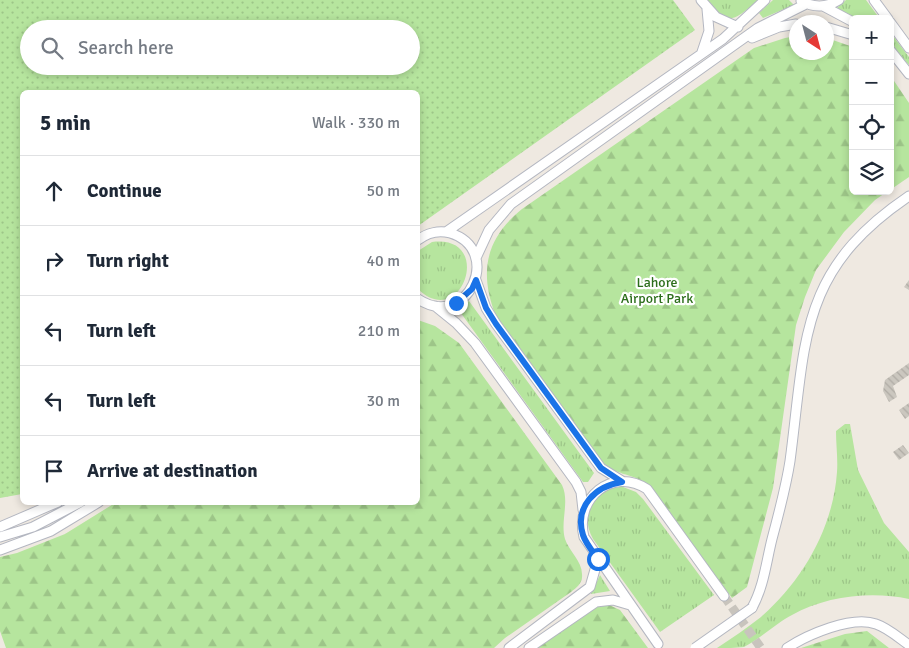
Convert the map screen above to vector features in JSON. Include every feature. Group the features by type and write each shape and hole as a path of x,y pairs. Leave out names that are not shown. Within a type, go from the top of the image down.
{"street":[{"path":"701,0 707,9 725,22 738,27"},
{"path":"420,239 428,234 446,232 738,27 765,0"},
{"path":"823,6 839,0"},
{"path":"874,0 885,15"},
{"path":"622,482 601,468 486,308 476,280 476,258 488,230 497,217 511,204 730,49 803,2 823,6 849,20"},
{"path":"701,53 709,31 707,9"},
{"path":"730,49 759,34 789,25"},
{"path":"894,27 909,48"},
{"path":"834,29 849,34"},
{"path":"894,56 909,74"},
{"path":"894,206 909,188"},
{"path":"695,648 752,608 765,578 789,463 803,349 812,315 827,279 842,256 868,228 909,196"},
{"path":"446,232 462,239 476,258"},
{"path":"436,306 456,303 472,289 476,280"},
{"path":"420,301 436,306 475,343 579,487 583,510 581,525 584,537 658,644"},
{"path":"583,510 590,497 609,484 622,482 638,484 651,492 724,596"},
{"path":"0,527 51,505"},
{"path":"0,537 33,527 76,505"},
{"path":"0,550 51,531 94,505"},
{"path":"509,648 590,587 598,559"},
{"path":"529,648 596,602 609,600 630,606"},
{"path":"787,648 807,637 836,626 867,622 877,624 909,645"}],"green space":[{"path":"0,0 673,0 695,30 420,225 420,90 20,90 20,494 0,498"},
{"path":"703,0 758,0 742,14 730,18 718,14"},
{"path":"773,0 789,0 794,5 763,18 759,13"},
{"path":"846,0 866,0 877,15 849,15 837,8"},
{"name":"Lahore Airport Park","path":"789,37 789,60 834,60 834,40 849,46 849,195 882,195 844,232 816,270 805,297 796,325 773,488 747,587 732,598 646,483 617,472 602,462 495,314 487,284 487,270 493,244 500,232 522,209 754,48"},
{"path":"894,37 909,57 909,65 894,49"},
{"path":"894,81 909,103 909,177 894,187"},
{"path":"432,242 451,243 463,252 467,265 465,279 458,291 448,299 434,299 420,290 420,250"},
{"path":"469,301 594,473 588,482 583,482 458,309"},
{"path":"420,321 435,326 459,343 562,485 565,498 565,539 578,560 582,577 581,582 571,592 505,638 494,648 6,648 0,631 0,557 17,553 65,534 112,505 420,505"},
{"path":"845,424 850,424 858,470 884,523 909,552 909,599 879,595 834,599 819,603 792,615 744,647 717,648 756,621 776,603 790,587 813,552 829,514 834,493 837,467 836,431"},
{"path":"623,487 636,492 643,499 714,595 660,632 593,539 589,530 588,512 597,497 613,488"},
{"path":"600,575 610,591 591,594"},
{"path":"607,604 620,610 648,648 537,648 597,606"},
{"path":"867,631 889,648 801,648 845,634"}],"building":[{"path":"909,280 909,290 904,287"},
{"path":"909,363 909,375 893,386 897,397 889,402 883,391 885,380"},
{"path":"909,403 909,416 905,419 899,410"},
{"path":"903,445 909,453 899,460 893,452"}],"tunnel":[{"path":"724,596 761,648"}],"route":[{"path":"456,303 472,289 476,280 486,308 496,324 601,468 608,475 622,482 609,484 597,491 590,497 583,510 581,525 584,537 598,559"}]}
